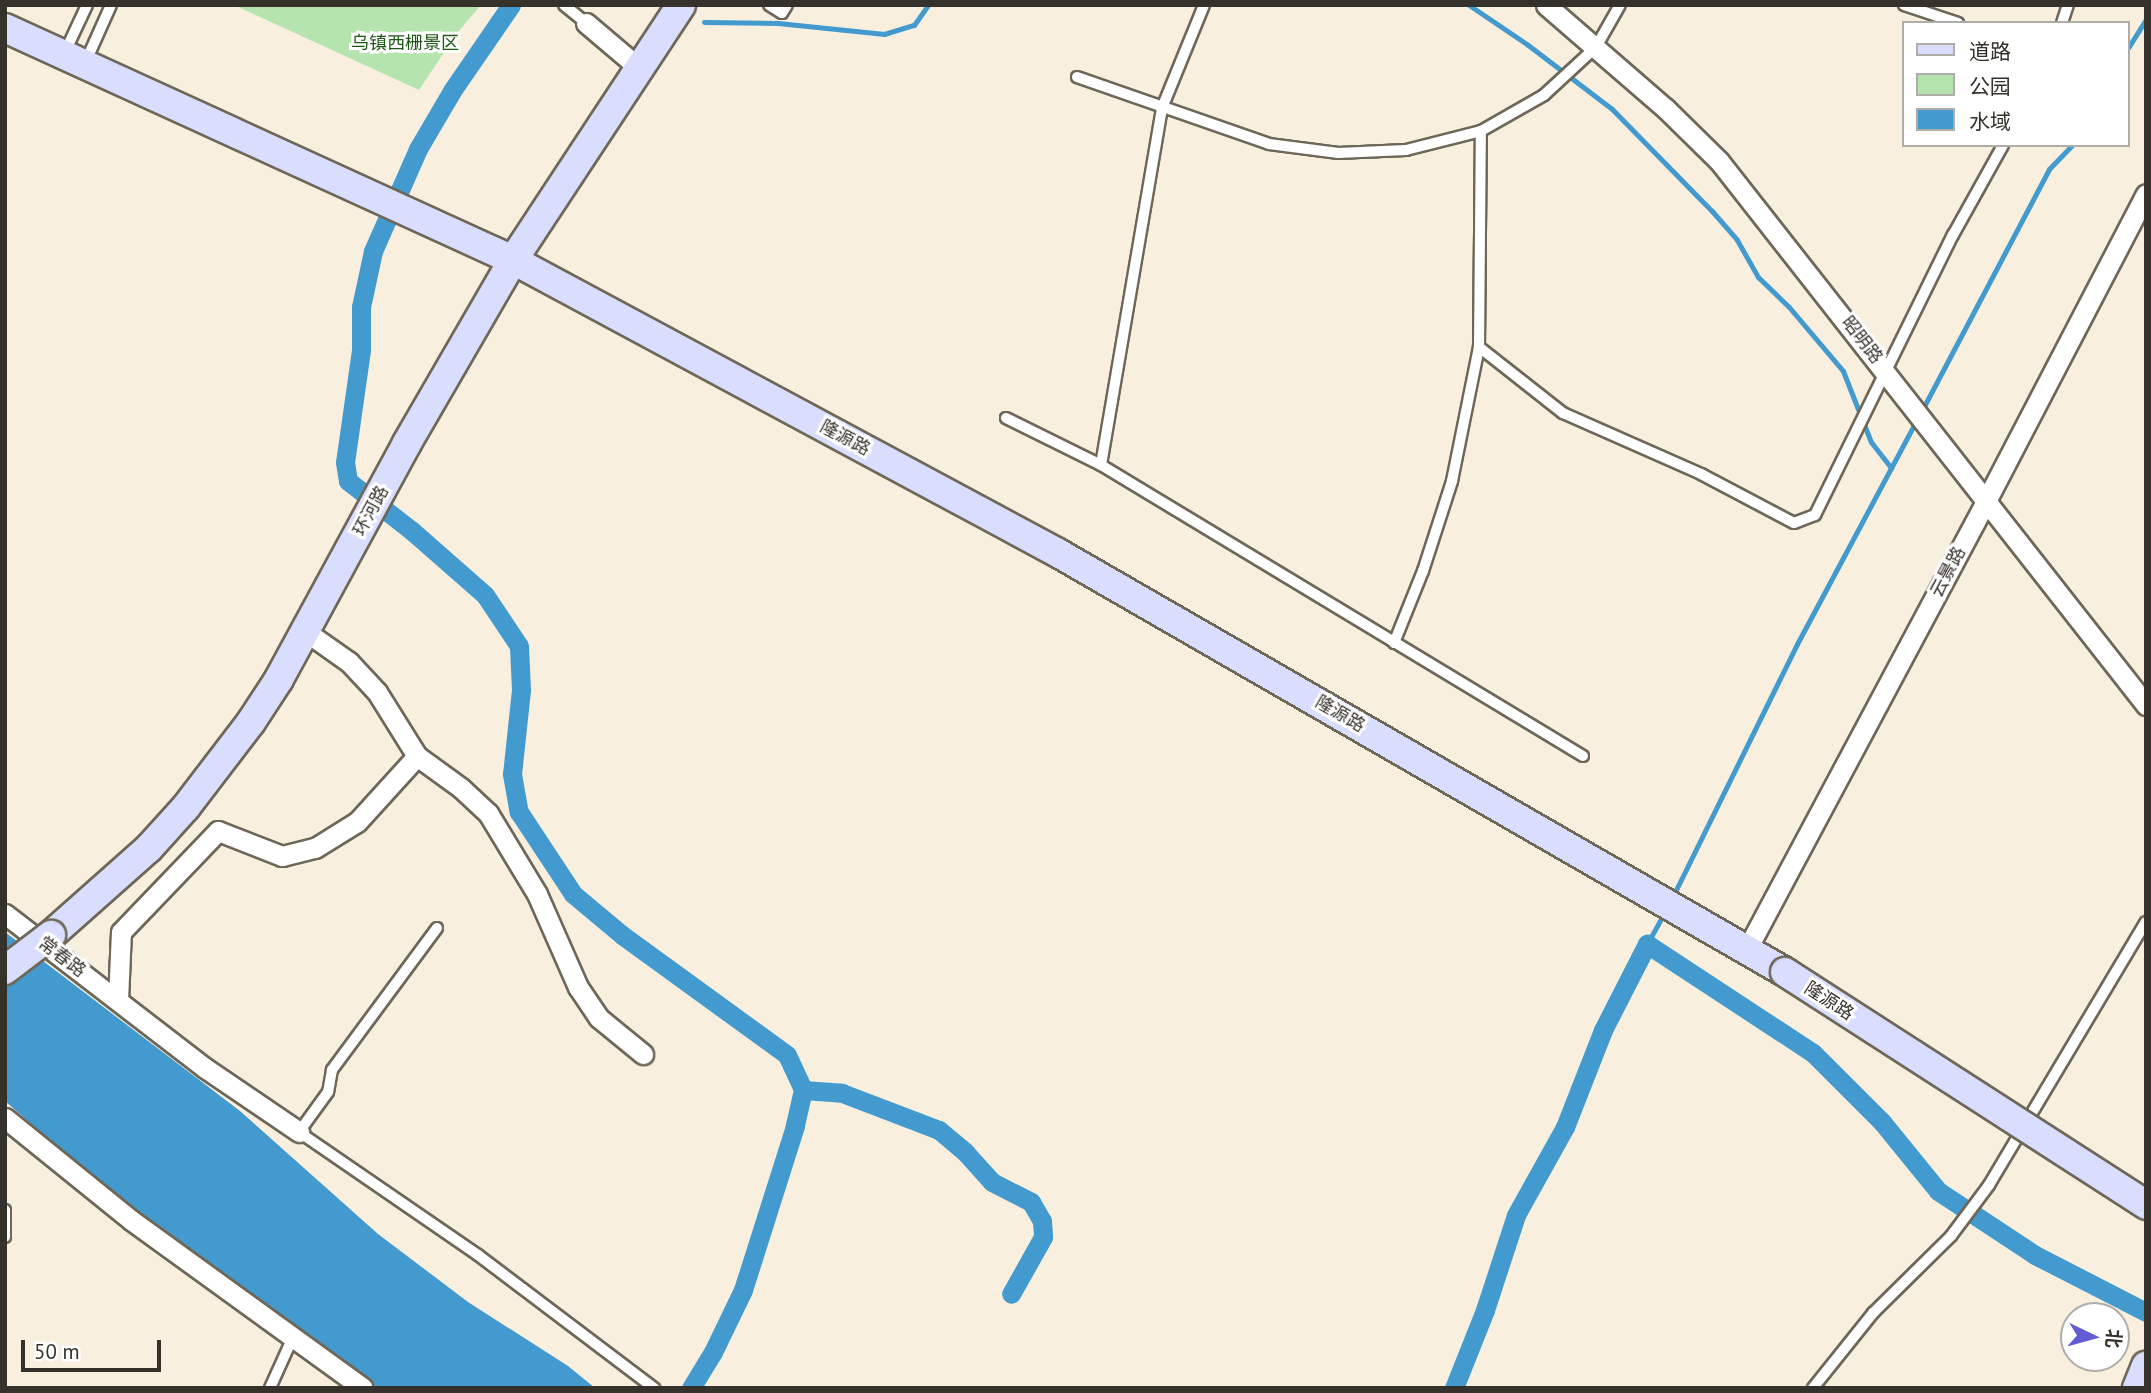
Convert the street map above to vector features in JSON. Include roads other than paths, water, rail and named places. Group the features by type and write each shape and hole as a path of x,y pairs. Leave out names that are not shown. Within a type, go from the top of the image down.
{"main road":[{"name":"环河路","path":"5,970 51,935 125,870 186,807 251,722 513,260 676,7"},
{"name":"隆源路","path":"5,28 513,260 1058,553 1747,948 2146,1205"},
{"path":"2137,1388 2146,1366"}],"street":[{"name":"昭明路","path":"1546,5 1666,109 1719,162 1886,370 1947,454 2146,705"},
{"path":"586,23 639,68"},
{"name":"云景路","path":"1747,948 1986,503 2146,194"},
{"path":"305,631 349,662 377,692 417,756 461,788 488,813 537,894 578,987 599,1018 643,1054"},
{"path":"118,1000 121,933 218,831 282,856 315,848 357,822 417,756"},
{"name":"常春路","path":"5,914 205,1068 299,1132"},
{"path":"5,1118 131,1220 363,1388"}],"lane":[{"path":"74,60 87,5"},
{"path":"74,60 111,5"},
{"path":"565,5 586,23"},
{"path":"769,5 782,13 787,5"},
{"path":"1101,465 1162,108 1204,5"},
{"path":"1077,77 1269,144 1338,153 1406,150 1481,131 1544,95 1597,47 1620,5"},
{"path":"1904,5 1952,21"},
{"path":"1394,643 1423,571 1452,481 1479,347 1481,131"},
{"path":"1479,347 1563,413 1702,474 1794,523 1815,515 1953,235 2002,147"},
{"path":"1006,418 1101,465 1583,756"},
{"path":"1814,1388 1873,1313 1951,1236 1989,1185 2146,922"},
{"path":"437,928 332,1070 328,1092 299,1132 478,1255 654,1388"},
{"path":"5,1210 5,1237"},
{"path":"270,1388 293,1337"}],"water":[{"path":"5,932 240,1111 378,1234 468,1302 568,1366 595,1388 377,1388 210,1267 78,1165 5,1101"}],"waterway":[{"path":"511,5 452,91 418,149 373,251 361,307 361,350 345,462 348,481 411,530 485,595 519,646 521,690 512,774 519,812 573,894 622,935 787,1055 803,1090 795,1126 743,1290 713,1352 691,1388"},
{"path":"704,22 778,23 884,34 914,25 928,5"},
{"path":"1469,5 1528,45 1612,109 1712,211 1737,240 1758,277 1789,307 1843,371 1871,442 1891,468"},
{"path":"2130,45 2146,19"},
{"path":"1921,412 2049,169 2070,147"},
{"path":"1672,898 1797,644 1916,421"},
{"path":"1647,944 1664,913"},
{"path":"1454,1388 1485,1310 1516,1215 1565,1127 1603,1030 1647,944 1813,1053 1882,1122 1938,1191 2035,1255 2146,1312"},
{"path":"803,1090 842,1093 939,1130 965,1152 992,1182 1031,1202 1042,1221 1043,1237 1011,1294"}],"park label":[{"name":"乌镇西栅景区","path":"405,43"}]}
